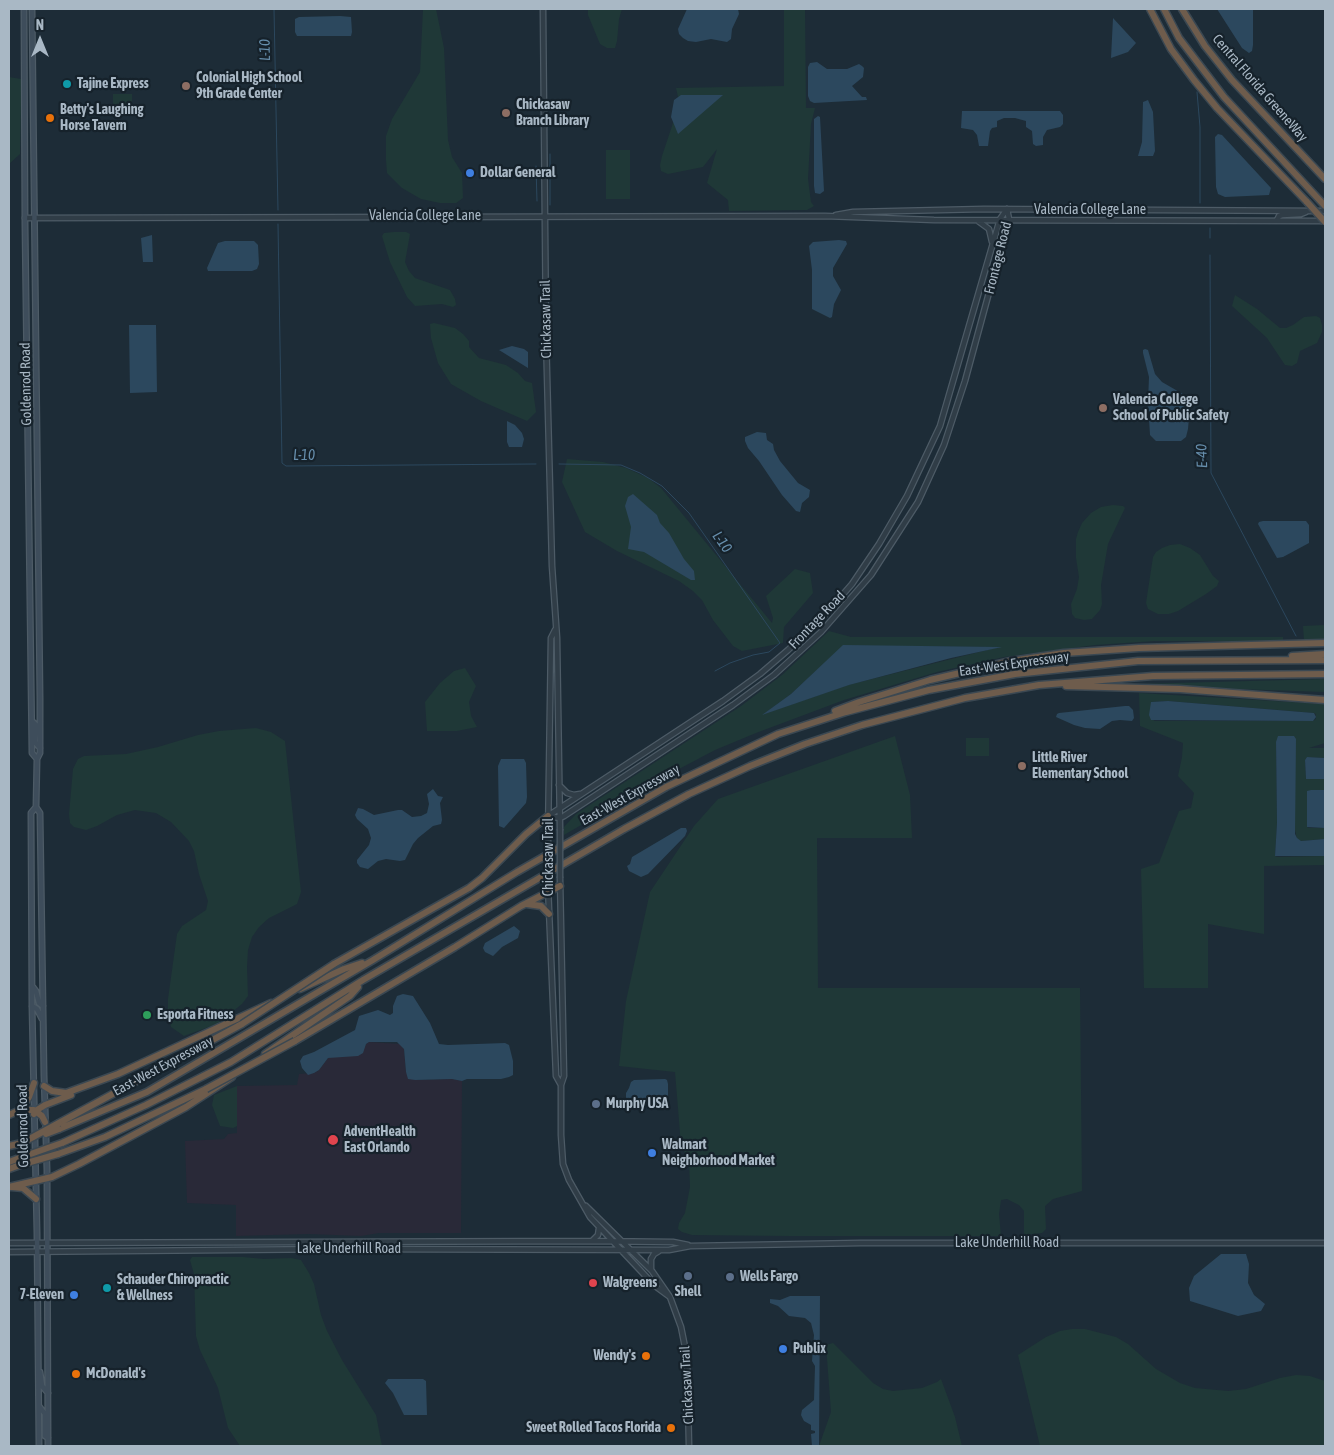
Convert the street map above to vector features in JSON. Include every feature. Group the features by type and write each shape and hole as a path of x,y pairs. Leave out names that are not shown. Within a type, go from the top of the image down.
{"highway":[{"path":"1150,9 1171,49 1217,108 1325,221"},
{"path":"1164,9 1179,38 1224,97 1325,206"},
{"name":"Central Florida GreeneWay","path":"1182,9 1205,46 1232,80 1325,179"},
{"path":"778,734 868,699 930,680 1011,661 1106,649 1325,644"},
{"path":"1226,660 1325,654"},
{"name":"East-West Expressway","path":"9,1146 22,1143 59,1126 147,1092 373,960 518,872 666,787 778,734 846,712 930,690 1015,674 1138,661 1325,660"},
{"name":"East-West Expressway","path":"9,1162 62,1143 146,1106 231,1062 363,980 624,829 689,794 750,766 805,744 862,725 965,698 1040,685 1153,676 1325,674"},
{"path":"1040,685 1180,689 1325,698"},
{"path":"59,1126 242,1024 334,964 469,888 482,878 526,834 548,816"},
{"path":"9,1169 105,1137 206,1089 295,1041 549,889 560,886"},
{"path":"523,905 537,905 546,909 549,914"},
{"path":"44,1086 52,1091 66,1093 118,1074 311,983 344,969 373,960"},
{"path":"9,1187 47,1178 79,1164 186,1107 222,1085 350,996 363,980"},
{"path":"35,1112 45,1105 114,1078 118,1074"},
{"path":"9,1115 20,1110 29,1097 34,1083"},
{"path":"20,1110 35,1112 45,1122"},
{"path":"9,1187 23,1188 36,1199"}],"main road":[{"name":"Goldenrod Road","path":"24,9 32,752 37,759"},
{"name":"Goldenrod Road","path":"32,9 40,748 37,759 36,808 40,813 47,1178 48,1446"},
{"path":"25,60 34,70"},
{"path":"27,360 32,363 37,372"},
{"path":"29,507 38,519"},
{"path":"29,520 34,523 38,530"},
{"path":"31,628 39,636"},
{"path":"31,641 39,650"},
{"path":"32,721 36,725 35,742 40,748"},
{"name":"Goldenrod Road","path":"36,808 31,813 32,1006 38,1252 40,1446"},
{"path":"33,987 39,1003 43,1006"},
{"path":"32,1006 38,1010 43,1022"},
{"path":"38,1369 42,1377 42,1386 48,1393"},
{"path":"39,1406 44,1414 45,1436 48,1438"}],"street":[{"name":"Chickasaw Trail","path":"543,9 548,430 555,629 557,638 560,818 564,1076 561,1085 562,1159 569,1180 584,1204 590,1218 655,1286 670,1297"},
{"name":"Valencia College Lane","path":"825,216 853,212 1007,209 1325,211"},
{"name":"Frontage Road","path":"548,816 723,701 760,674 824,616 852,584 879,544 907,496 940,426 1000,219 1007,209"},
{"name":"Frontage Road","path":"560,818 774,676 821,632 871,575 918,502 944,445 965,381 1009,219 1007,209"},
{"path":"1277,220 1282,215 1301,214 1307,211"},
{"name":"Valencia College Lane","path":"26,218 825,216 977,220 1325,221"},
{"path":"977,220 989,229 992,236 992,249"},
{"name":"Chickasaw Trail","path":"555,629 551,638 548,816 549,914 556,1076 561,1085"},
{"path":"559,784 566,793 581,794"},
{"path":"548,816 560,818"},
{"name":"Chickasaw Trail","path":"584,1204 652,1270 670,1297 681,1327 687,1357 689,1446"},
{"path":"592,1241 599,1234 599,1226"},
{"path":"389,1249 406,1241"},
{"path":"449,1248 466,1241"},
{"name":"Lake Underhill Road","path":"9,1243 623,1241 673,1242 690,1246"},
{"path":"268,1242 270,1249"},
{"path":"270,1249 274,1242"},
{"name":"Lake Underhill Road","path":"9,1252 449,1248 669,1250 690,1246 860,1243 1325,1243"},
{"path":"652,1270 650,1259 661,1250"}],"shaded area":[{"path":"687,9 738,9 739,14 732,29 731,39 727,42 711,39 696,42 683,38 679,34 678,29"},
{"path":"1217,9 1253,9 1252,51 1249,53 1242,48"},
{"path":"299,17 351,17 351,36 297,36 295,32 295,19"},
{"path":"1113,18 1136,43 1128,52 1111,58"},
{"path":"817,62 827,69 847,69 859,64 862,66 864,68 863,77 852,86 862,97 866,97 867,100 814,103 810,101 808,96 808,67 810,63"},
{"path":"681,95 723,95 678,134 671,117 674,100"},
{"path":"1148,100 1153,112 1155,151 1153,156 1138,156 1142,142 1143,102"},
{"path":"962,111 1060,111 1063,115 1063,124 1060,127 1047,130 1043,137 1043,145 1036,146 1033,144 1032,131 1026,127 1026,121 1004,118 997,121 997,127 992,128 990,131 988,146 979,146 977,135 973,130 961,128"},
{"path":"818,116 820,117 824,191 820,194 815,193 814,186 814,119"},
{"path":"1218,134 1222,135 1271,188 1269,195 1225,197 1218,194 1216,187 1215,137"},
{"path":"152,235 153,262 143,262 141,238"},
{"path":"225,241 254,241 258,245 259,264 257,269 252,271 208,271 207,268 218,243"},
{"path":"846,241 847,244 833,268 833,276 841,290 830,318 812,309 812,270 809,246 813,242"},
{"path":"129,325 156,325 157,392 130,393"},
{"path":"512,346 528,352 528,368 499,350"},
{"path":"1145,349 1148,350 1155,374 1162,382 1188,397 1188,429 1186,437 1181,441 1156,441 1150,435 1149,377 1143,353"},
{"path":"507,421 515,425 522,433 524,439 522,447 509,447 507,442"},
{"path":"757,432 766,433 767,440 773,444 780,461 798,483 810,490 809,497 802,503 800,512 796,511 782,495 748,448 745,437"},
{"path":"633,494 657,515 660,523 669,533 684,559 694,571 695,580 691,580 644,552 628,549 631,527 625,506 628,497"},
{"path":"1263,521 1306,521 1309,525 1309,543 1283,557 1277,558 1258,524"},
{"path":"843,645 1002,647 951,658 849,685 762,715 791,694"},
{"path":"1168,701 1314,713 1316,717 1313,721 1151,720 1149,715 1151,702"},
{"path":"1129,706 1133,710 1134,718 1132,721 1112,721 1100,729 1074,725 1056,717 1059,713"},
{"path":"1278,736 1294,736 1296,739 1295,834 1301,841 1325,839 1325,856 1275,856 1277,823 1276,742"},
{"path":"1307,757 1325,758 1325,779 1306,779 1305,760"},
{"path":"501,759 524,759 526,763 526,803 504,828 499,826 498,766"},
{"path":"433,789 438,796 443,797 440,803 441,824 433,826 418,838 405,860 386,859 378,861 368,869 360,867 357,860 369,845 371,838 368,829 355,815 358,808 374,815 402,810 412,817 421,816 427,813 429,804 427,794"},
{"path":"1325,790 1325,828 1307,827 1307,791"},
{"path":"681,828 686,828 685,836 648,874 641,877 629,871 627,866 630,864 632,857"},
{"path":"514,926 520,931 518,938 502,947 493,956 485,952 483,948 485,943"},
{"path":"403,994 413,996 430,1023 439,1044 505,1043 509,1045 513,1061 513,1075 501,1079 467,1079 462,1081 452,1079 408,1079 404,1049 397,1042 369,1042 366,1044 363,1053 358,1056 328,1058 319,1070 308,1075 302,1068 300,1061 303,1056 355,1030 359,1016 378,1010 390,1015 393,1013 393,1006 397,996"},
{"name":"AdventHealth East Orlando","path":"369,1042 400,1044 404,1049 406,1072 415,1080 452,1079 462,1081 461,1233 379,1233 361,1236 309,1234 236,1236 236,1205 187,1203 185,1141 224,1139 228,1134 237,1133 237,1086 297,1085 299,1074 314,1073 319,1070 328,1058 365,1047"},
{"path":"665,1079 668,1084 668,1104 652,1097 647,1099 644,1104 633,1105 626,1099 626,1093 631,1082 634,1080"},
{"path":"1221,1254 1246,1254 1249,1264 1248,1283 1254,1295 1265,1304 1261,1311 1238,1316 1190,1301 1189,1288 1194,1276"},
{"path":"790,1296 820,1296 819,1446 812,1446 811,1434 815,1433 815,1431 811,1430 811,1425 804,1421 801,1415 802,1410 814,1400 815,1366 812,1361 814,1335 811,1323 805,1318 789,1316 778,1306 770,1303 770,1299 780,1300"},
{"path":"388,1379 423,1379 426,1381 427,1415 404,1415 393,1393 385,1383"}],"green space":[{"path":"423,9 436,9 444,48 448,140 452,157 462,173 463,198 456,203 440,203 421,199 402,188 387,173 386,136 392,119 420,72"},
{"path":"588,9 622,9 615,48 607,48 600,44 588,15"},
{"path":"784,9 805,9 806,108 815,108 811,124 808,179 811,202 814,206 807,210 729,211 728,200 707,183 717,149 703,167 668,174 661,171 662,156 679,101 676,88 784,86"},
{"path":"9,77 21,79 21,107 20,154 9,164"},
{"path":"113,94 132,94 132,115 113,115"},
{"path":"606,150 630,150 630,199 606,199"},
{"path":"384,233 410,234 405,262 409,271 415,278 450,290 456,305 453,307 442,304 415,306 407,297 390,262 382,236"},
{"path":"1235,295 1257,309 1280,328 1293,325 1304,317 1316,316 1320,318 1322,332 1317,343 1300,351 1297,363 1292,366 1285,365 1267,338 1232,306"},
{"path":"434,323 455,328 469,341 469,347 479,358 506,365 518,373 525,381 532,383 536,412 527,421 481,401 451,384 438,363 431,338 430,324"},
{"path":"567,459 603,462 626,468 648,478 661,488 772,623 773,618 766,596 795,569 810,573 813,593 784,627 783,643 742,651 733,646 713,620 702,600 693,591 679,581 617,551 585,532 562,482"},
{"path":"1113,505 1125,508 1108,544 1101,585 1102,604 1100,610 1092,619 1075,618 1072,614 1071,604 1079,577 1076,558 1078,532 1082,523 1091,513 1101,507"},
{"path":"1180,544 1200,555 1213,576 1219,581 1217,586 1178,611 1169,614 1158,614 1148,609 1146,603 1153,557 1162,548"},
{"path":"1325,625 1325,639 1304,640 1303,626"},
{"path":"829,631 851,637 1283,637 1283,641 1155,641 1095,645 1004,657 937,672 844,700 715,750 662,778 564,835 564,827 576,814 741,706 782,675","holes":["843,646 999,647 848,685 764,714 791,694"]},
{"path":"465,668 476,686 469,702 471,716 477,727 457,731 427,731 425,702 440,683 454,671"},
{"path":"1325,679 1325,692 1136,684"},
{"path":"1139,693 1325,704 1325,743 1309,748 1325,748 1325,758 1307,757 1305,760 1306,779 1325,779 1325,790 1307,791 1307,823 1308,828 1325,828 1325,839 1301,841 1297,839 1276,742 1277,823 1275,856 1325,856 1325,865 1264,866 1264,934 1208,924 1208,988 1144,988 1141,869 1159,863 1179,811 1191,808 1194,793 1178,776 1183,743 1140,726","holes":["1168,701 1316,714 1316,719 1313,721 1154,721 1151,702"]},
{"path":"256,728 271,732 285,741 301,892 297,904 269,918 252,937 248,950 248,996 242,1004 217,1024 184,1036 171,1027 168,1016 168,999 177,934 182,926 206,910 208,901 194,851 189,841 171,822 156,813 135,810 117,815 86,830 74,827 70,823 69,814 73,769 78,759 84,756 126,754 198,735"},
{"path":"895,736 910,795 912,838 817,838 818,988 1080,988 1082,1191 1053,1199 1045,1206 1046,1229 1042,1233 1024,1235 1024,1211 1019,1205 1007,1199 1001,1200 999,1214 1001,1236 692,1235 682,1232 678,1229 685,1213 690,1187 689,1161 681,1145 675,1072 619,1066 626,1001 650,892 694,826 718,799"},
{"path":"966,738 989,738 989,756 966,756"},
{"path":"237,1086 237,1126 233,1128 220,1126 212,1105 214,1095"},
{"path":"192,1257 291,1258 301,1260 314,1284 321,1315 327,1331 342,1360 376,1415 382,1446 240,1446 228,1428 218,1388 200,1350 196,1336 194,1274 190,1260"},
{"path":"1085,1329 1116,1337 1128,1344 1156,1369 1180,1383 1195,1388 1228,1391 1246,1389 1296,1375 1310,1376 1325,1381 1325,1446 1040,1446 1018,1355 1046,1337 1060,1331"},
{"path":"833,1343 873,1383 883,1389 893,1391 922,1388 941,1379 955,1417 962,1446 819,1446 831,1412 826,1345"}],"waterway":[{"name":"L-10","path":"274,9 278,210"},
{"name":"E-40","path":"1197,92 1200,127 1200,203"},
{"path":"550,154 550,205"},
{"path":"536,166 537,201"},
{"name":"L-10","path":"278,224 282,463 286,466 536,464"},
{"name":"E-40","path":"1210,228 1210,238"},
{"name":"E-40","path":"1210,255 1211,473 1296,636"},
{"name":"L-10","path":"559,464 621,465 640,473 662,486 689,513 780,643 769,652 730,663 715,671"}],"place":[{"name":"Tajine Express","path":"67,84"},
{"name":"Colonial High School 9th Grade Center","path":"186,86"},
{"name":"Chickasaw Branch Library","path":"506,113"},
{"name":"Betty's Laughing Horse Tavern","path":"50,118"},
{"name":"Dollar General","path":"470,173"},
{"name":"Valencia College School of Public Safety","path":"1103,408"},
{"name":"Little River Elementary School","path":"1022,766"},
{"name":"Esporta Fitness","path":"147,1015"},
{"name":"Murphy USA","path":"596,1104"},
{"name":"AdventHealth East Orlando","path":"333,1140"},
{"name":"Walmart Neighborhood Market","path":"652,1153"},
{"name":"Shell","path":"688,1276"},
{"name":"Wells Fargo","path":"730,1277"},
{"name":"Walgreens","path":"593,1283"},
{"name":"Schauder Chiropractic & Wellness","path":"107,1288"},
{"name":"7-Eleven","path":"74,1295"},
{"name":"Publix","path":"783,1349"},
{"name":"Wendy's","path":"646,1356"},
{"name":"McDonald's","path":"76,1374"},
{"name":"Sweet Rolled Tacos Florida","path":"671,1428"}]}
